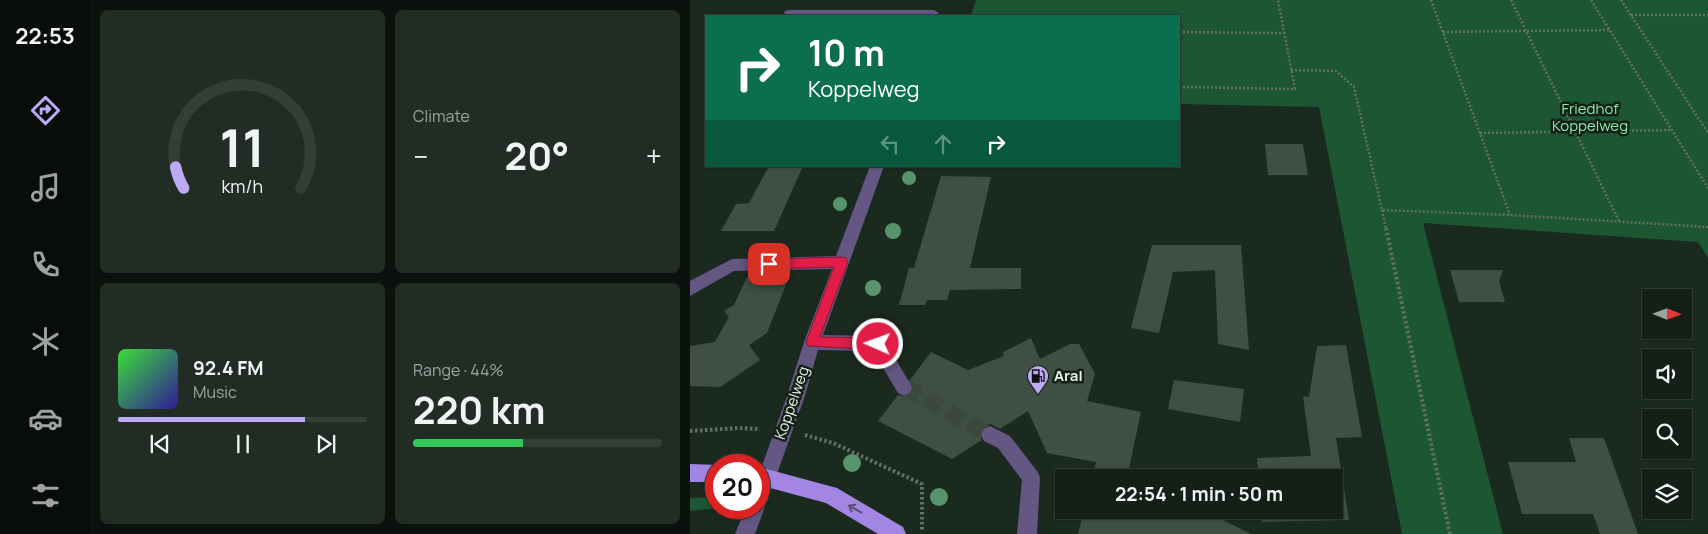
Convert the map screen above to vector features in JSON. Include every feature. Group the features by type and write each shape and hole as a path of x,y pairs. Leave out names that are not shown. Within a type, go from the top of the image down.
{"main road":[{"path":"690,473 705,473"},
{"path":"770,478 830,495 896,534"}],"street":[{"path":"789,13 934,15 939,0"},
{"name":"Koppelweg","path":"770,459 795,399 812,342 877,167"},
{"path":"690,289 732,265 842,262"},
{"path":"812,342 878,344 904,387"},
{"path":"990,435 1004,442 1031,477 1027,534"},
{"path":"745,534 751,519"}],"path":[{"path":"1180,87 1295,89 1278,0"},
{"path":"1431,0 1510,215"},
{"path":"1511,0 1619,222"},
{"path":"1591,0 1708,188"},
{"path":"1621,0 1708,133"},
{"path":"1631,15 1708,15"},
{"path":"1443,32 1610,30"},
{"path":"1180,32 1284,34"},
{"path":"1291,70 1336,71 1354,87 1382,210 1450,534"},
{"path":"1480,133 1671,130"},
{"path":"1382,210 1510,215 1708,227"},
{"path":"690,431 717,429"},
{"path":"833,443 922,484 922,534"}],"green space":[{"name":"Friedhof Koppelweg","path":"976,0 1708,0 1708,258 1698,242 1423,223 1503,534 1402,534 1319,107 1180,104 1180,15 971,15"},
{"path":"705,497 705,509 690,511 690,498"}],"building":[{"path":"1265,144 1303,144 1308,175 1268,175"},
{"path":"768,167 803,167 774,231 721,231 736,204 749,203"},
{"path":"941,176 991,177 970,268 1021,268 1021,289 950,290 947,300 927,300 925,305 899,305 909,268 914,268"},
{"path":"1152,245 1241,245 1249,350 1218,344 1215,270 1173,272 1159,333 1131,328"},
{"path":"1450,270 1503,270 1499,281 1505,302 1459,302"},
{"path":"747,277 789,277 767,333 749,345 760,360 720,387 690,386 690,346 715,342 729,317 724,311 734,305"},
{"path":"1031,338 1040,359 1070,344 1079,344 1095,374 1087,401 1141,412 1129,469 1094,469 1096,462 1047,453 1028,411 1000,429 991,424 983,427 979,434 982,440 952,459 878,421 898,395 905,397 912,394 914,386 910,380 931,352 968,370 1004,356 1003,352"},
{"path":"1346,345 1362,437 1336,438 1341,469 1258,469 1257,458 1311,456 1303,396 1309,397 1317,346"},
{"path":"1174,380 1244,389 1240,422 1168,409"},
{"path":"1569,438 1604,438 1638,534 1600,534 1593,514 1522,514 1508,462 1576,462"},
{"path":"1343,482 1349,520 1262,522 1262,519 1343,519"},
{"path":"1082,519 1221,519 1251,534 1078,534"}],"tunnel":[{"path":"904,387 990,435"}],"place":[{"name":"Aral","path":"1038,395"}],"route":[{"path":"769,264 842,262 812,342 878,344"}]}
